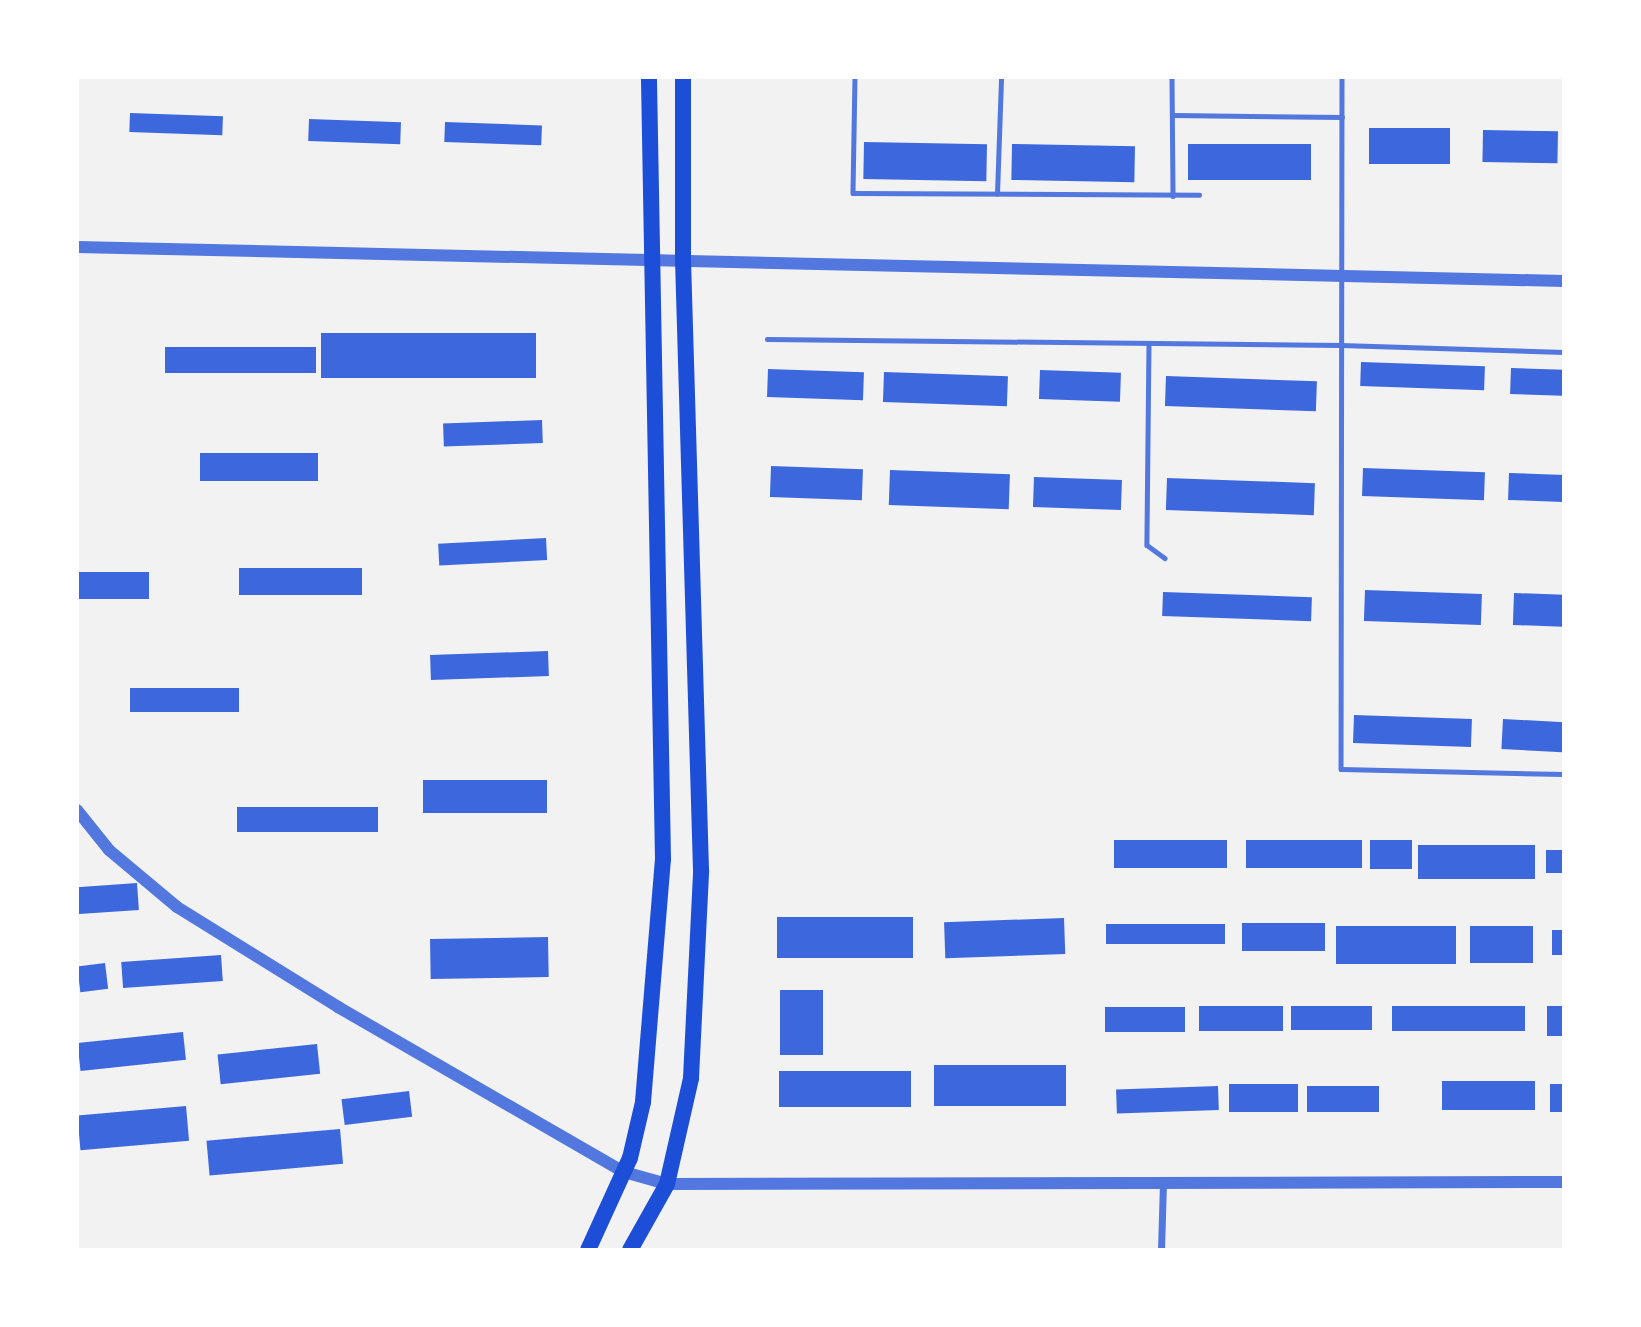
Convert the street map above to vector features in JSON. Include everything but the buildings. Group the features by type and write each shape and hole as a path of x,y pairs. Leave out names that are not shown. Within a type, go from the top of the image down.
{"main road":[{"path":"588,1250 624,1172 643,1102 663,859 649,77"},
{"path":"631,1250 667,1184 691,1078 701,870 683,260 683,77"}],"street":[{"path":"77,247 1564,281"},
{"path":"77,810 108,850 177,907 338,1007 624,1172 667,1184 1564,1182"},
{"path":"1161,1250 1163,1184"}],"lane":[{"path":"855,77 853,193 1199,195"},
{"path":"997,194 1001,77"},
{"path":"1172,77 1173,196"},
{"path":"1342,77 1340,769 1564,774"},
{"path":"1172,115 1342,117"},
{"path":"766,338 1341,345 1564,352"},
{"path":"1149,344 1147,545 1165,558"}]}
